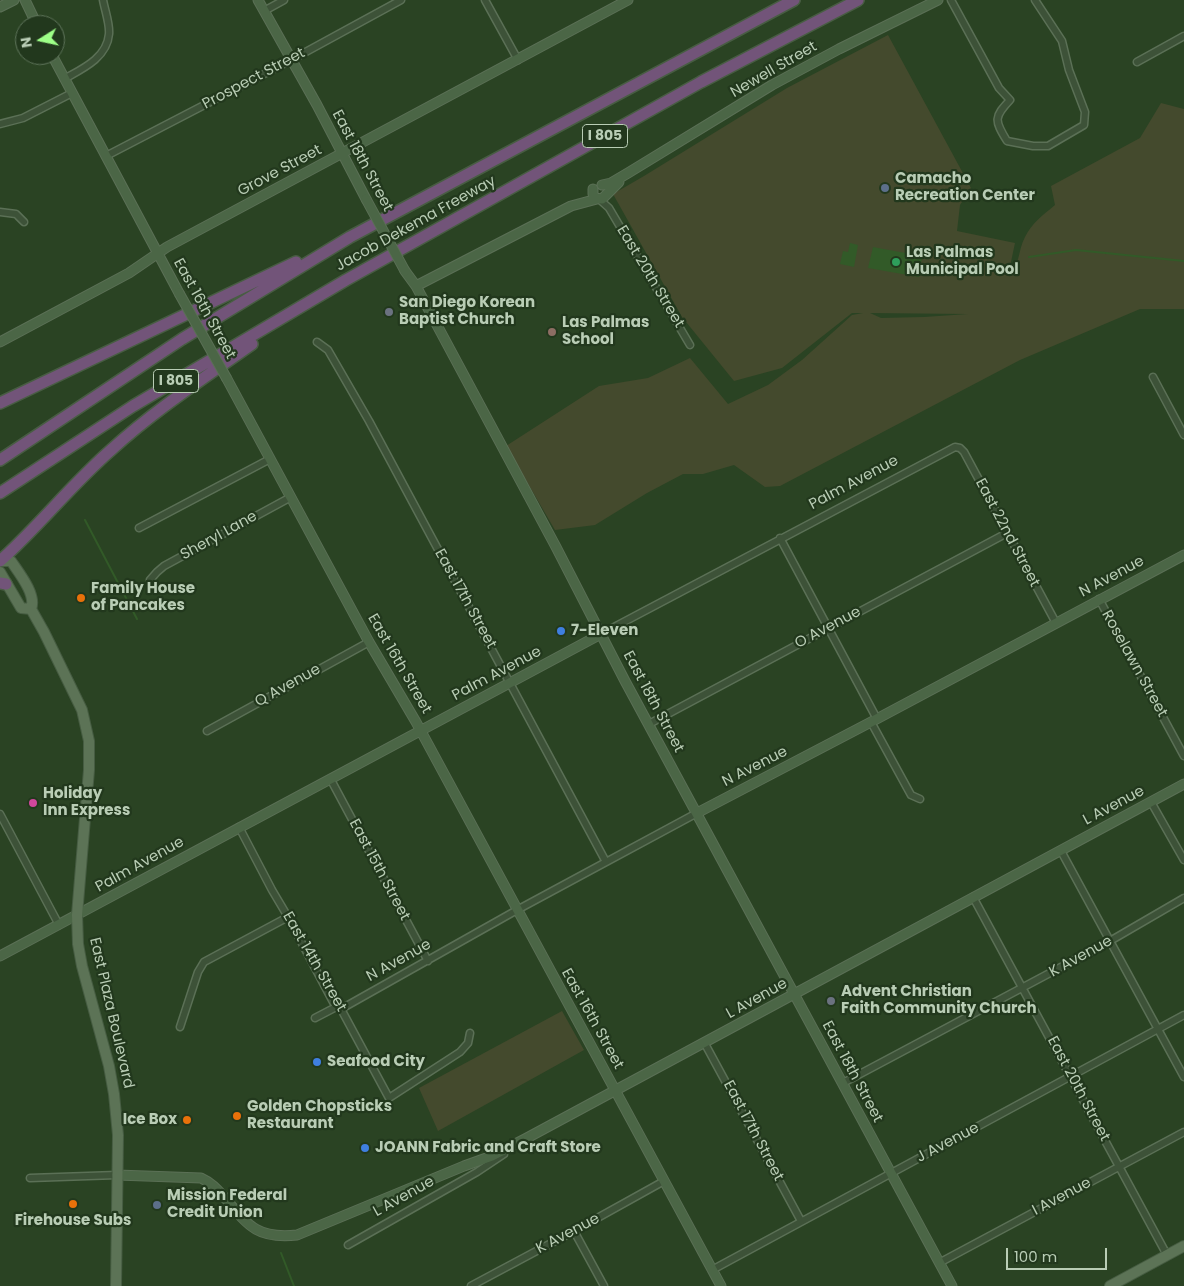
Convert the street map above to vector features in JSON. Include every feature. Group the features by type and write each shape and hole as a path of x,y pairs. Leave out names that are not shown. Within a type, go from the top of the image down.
{"highway":[{"name":"Jacob Dekema Freeway","path":"0,460 182,339 350,237 794,0"},
{"name":"Jacob Dekema Freeway","path":"0,493 133,406 355,275 701,82 858,0"},
{"path":"0,403 350,237"},
{"path":"0,561 23,540 110,450 147,420 185,390 355,275"}],"main road":[{"name":"East Plaza Boulevard","path":"0,561 11,561 20,573 33,599 31,609 82,710 89,741 89,770 78,915 78,944 114,1090 118,1135 116,1286"},
{"name":"East Plaza Boulevard","path":"0,572 3,583 21,608 31,609"},
{"path":"1110,1286 1184,1246"}],"street":[{"path":"0,7 14,0"},
{"path":"25,0 32,15"},
{"path":"64,79 96,59 104,50 109,35 103,0"},
{"name":"East 18th Street","path":"258,0 405,272 416,286 554,543 648,724 952,1286"},
{"path":"264,11 284,0"},
{"name":"Prospect Street","path":"106,156 291,60 401,0"},
{"path":"485,0 518,60"},
{"name":"Grove Street","path":"0,342 129,273 157,252 628,0"},
{"name":"Newell Street","path":"416,286 571,206 601,193 611,183 772,85 839,49 938,0"},
{"path":"951,0 1000,88 1010,100 998,113 997,118 1000,129 1007,141 1033,146 1048,146 1084,125 1085,112 1072,77 1062,41 1035,0"},
{"path":"1137,62 1184,36"},
{"name":"East 16th Street","path":"57,65 369,642 420,730 721,1286"},
{"path":"0,124 23,118 72,93"},
{"name":"East 20th Street","path":"601,193 690,345"},
{"path":"0,212 16,214 24,222"},
{"name":"East 17th Street","path":"317,342 328,350 369,421 606,862"},
{"path":"1153,377 1184,435"},
{"name":"Palm Avenue","path":"0,956 239,827 331,780 420,730 954,447"},
{"name":"East 22nd Street","path":"954,447 960,448 964,452 1056,623"},
{"path":"139,528 270,459"},
{"name":"Sheryl Lane","path":"150,580 164,566 291,497"},
{"name":"O Avenue","path":"648,724 1007,533"},
{"path":"780,538 828,628 911,795 920,799"},
{"name":"N Avenue","path":"315,1018 340,1008 697,813 874,721 1184,555"},
{"name":"Roselawn Street","path":"1099,599 1184,756"},
{"name":"Q Avenue","path":"207,731 369,642"},
{"name":"East 15th Street","path":"331,780 428,961"},
{"name":"L Avenue","path":"348,1245 477,1172 525,1139 1184,784"},
{"path":"1151,802 1184,860"},
{"path":"0,814 58,926"},
{"name":"East 14th Street","path":"239,827 333,1002 340,1008 389,1098 460,1052 468,1043 470,1033"},
{"path":"1061,851 1184,1078"},
{"name":"East 20th Street","path":"973,897 1167,1256"},
{"name":"K Avenue","path":"843,1083 1110,942 1184,898"},
{"path":"180,1028 198,972 204,962 288,917"},
{"name":"J Avenue","path":"712,1270 1184,1015"},
{"name":"East 17th Street","path":"704,1042 801,1221"},
{"name":"I Avenue","path":"939,1263 1184,1132"},
{"path":"30,1178 117,1174 201,1178 212,1184 241,1218 253,1228 263,1234 279,1237 297,1236 492,1156 525,1139"},
{"name":"K Avenue","path":"470,1286 574,1232 664,1181"},
{"path":"574,1232 604,1286"}],"shaded area":[{"path":"888,35 971,188 960,205 957,231 1015,243 1008,276 1017,261 1028,232 1055,205 1051,186 1140,138 1161,103 1184,109 1184,309 1140,309 1020,360 780,486 765,487 734,465 703,474 683,474 647,493 595,525 555,530 506,446 599,386 648,378 690,358 728,404 768,385 802,360 852,315 863,313 852,313 782,368 734,381 682,317 613,194 787,88","holes":["870,313 968,314 881,318"]},
{"path":"850,243 858,245 854,267 840,264 843,251 848,252"},
{"name":"Las Palmas Municipal Pool","path":"873,247 916,255 918,250 923,251 919,277 868,268"},
{"path":"562,1011 584,1050 438,1131 419,1088"}],"waterway":[{"path":"1029,257 1076,250 1184,261"},
{"path":"85,520 137,619"},
{"path":"281,1253 294,1286"}],"place":[{"name":"Camacho Recreation Center","path":"885,188"},
{"name":"Las Palmas Municipal Pool","path":"896,262"},
{"name":"San Diego Korean Baptist Church","path":"389,312"},
{"name":"Las Palmas School","path":"552,332"},
{"name":"Family House of Pancakes","path":"81,598"},
{"name":"7-Eleven","path":"561,631"},
{"name":"Holiday Inn Express","path":"33,803"},
{"name":"Advent Christian Faith Community Church","path":"831,1001"},
{"name":"Seafood City","path":"317,1062"},
{"name":"Golden Chopsticks Restaurant","path":"237,1116"},
{"name":"Ice Box","path":"187,1120"},
{"name":"JOANN Fabric and Craft Store","path":"365,1148"},
{"name":"Firehouse Subs","path":"73,1204"},
{"name":"Mission Federal Credit Union","path":"157,1205"}]}
